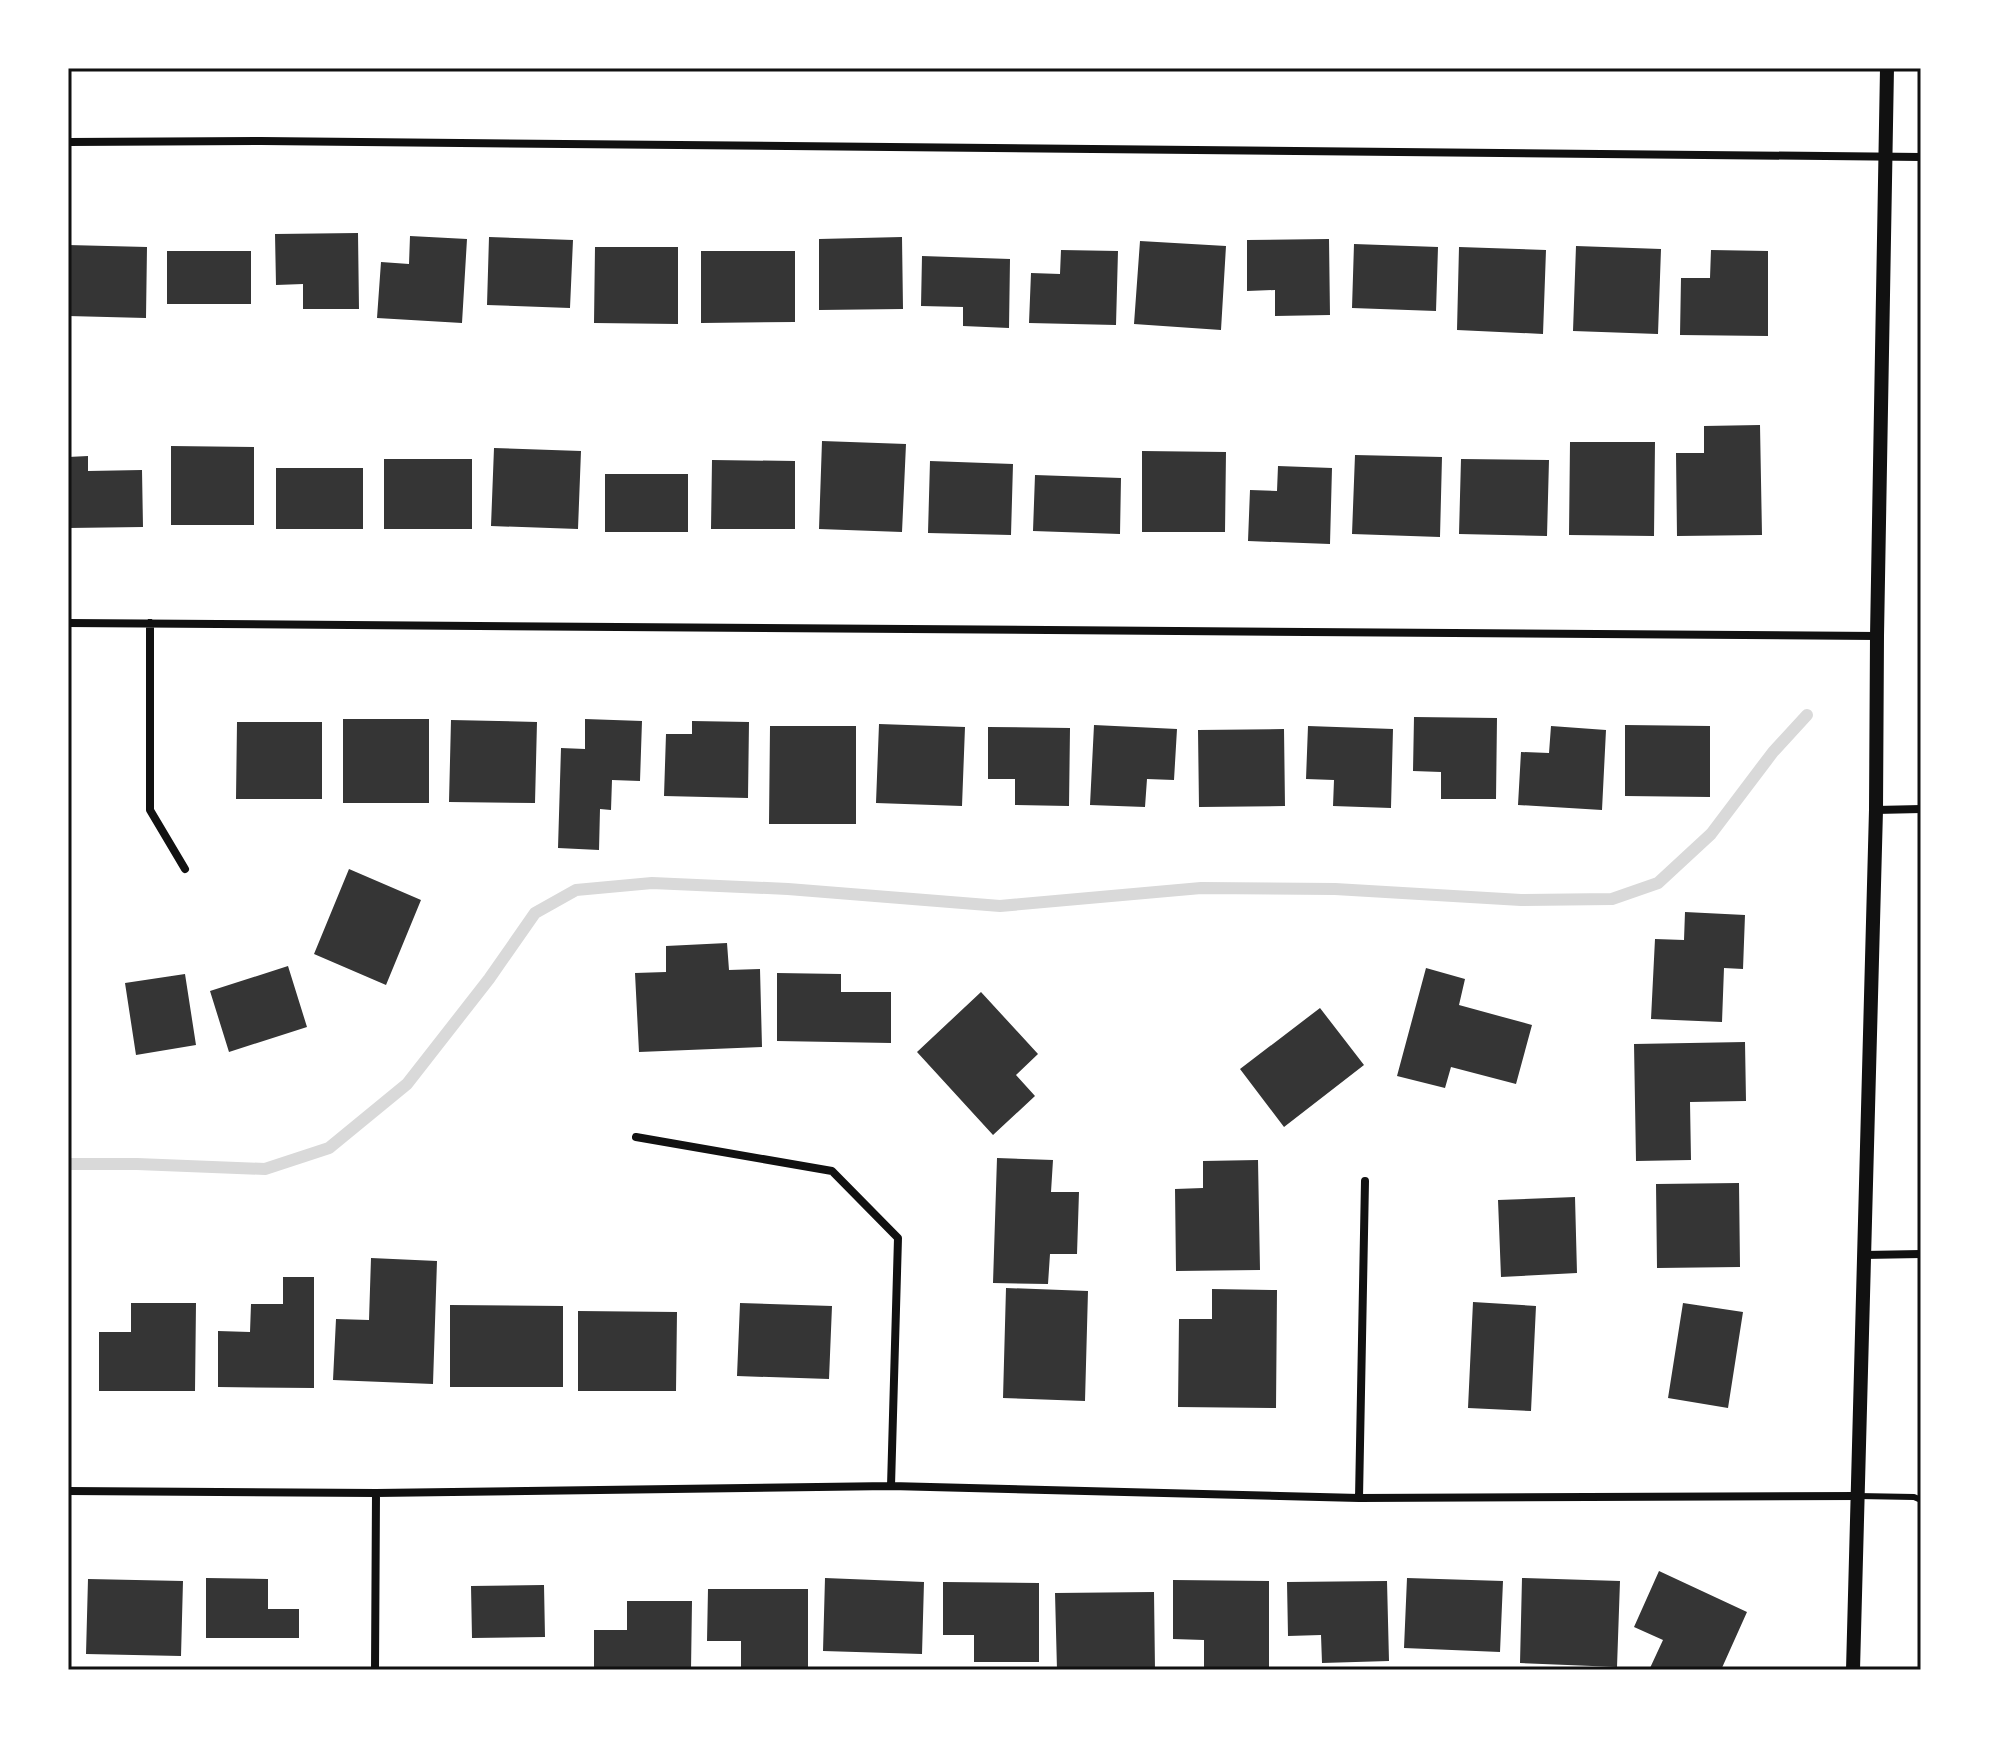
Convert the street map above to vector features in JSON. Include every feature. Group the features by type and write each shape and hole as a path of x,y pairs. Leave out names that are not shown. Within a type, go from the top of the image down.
{"street":[{"path":"1853,1670 1876,810 1887,68"},
{"path":"68,142 292,141 1921,157"},
{"path":"68,623 1877,636"},
{"path":"150,623 150,810 185,869"},
{"path":"1876,810 1921,809"},
{"path":"636,1137 832,1171 898,1238 891,1486"},
{"path":"1359,1498 1365,1181"},
{"path":"1864,1255 1921,1254"},
{"path":"68,1491 376,1493 891,1486 1359,1498 1858,1496"},
{"path":"375,1670 376,1493"}],"lane":[{"path":"1858,1496 1914,1497 1921,1500"}],"building":[{"path":"358,233 359,309 303,309 303,284 276,285 275,234"},
{"path":"410,236 467,239 462,323 377,318 381,262 409,264"},
{"path":"489,237 573,240 570,308 487,305"},
{"path":"902,237 903,309 819,310 819,239"},
{"path":"1329,239 1330,315 1275,316 1275,290 1247,291 1247,240"},
{"path":"1140,241 1226,246 1221,330 1134,324"},
{"path":"1354,244 1438,247 1436,311 1352,308"},
{"path":"68,245 147,247 146,318 68,316"},
{"path":"1576,246 1661,249 1658,334 1573,331"},
{"path":"595,247 678,247 678,324 594,323"},
{"path":"1459,247 1546,250 1543,334 1457,330"},
{"path":"1061,250 1118,251 1116,325 1029,323 1031,273 1060,274"},
{"path":"1711,250 1768,251 1768,336 1680,335 1681,278 1710,278"},
{"path":"167,251 251,251 251,304 167,304"},
{"path":"701,251 795,251 795,322 701,323"},
{"path":"922,256 1010,259 1009,328 963,326 963,307 921,306"},
{"path":"1760,425 1762,535 1677,536 1676,453 1704,453 1704,426"},
{"path":"822,441 906,444 902,532 819,529"},
{"path":"1570,442 1655,442 1654,536 1569,535"},
{"path":"171,446 254,447 254,525 171,525"},
{"path":"494,448 581,451 578,529 491,526"},
{"path":"1142,451 1226,452 1225,532 1142,532"},
{"path":"1355,455 1442,457 1440,537 1352,534"},
{"path":"88,456 88,471 142,470 143,527 68,528 68,457"},
{"path":"384,459 472,459 472,529 384,529"},
{"path":"1461,459 1549,460 1547,536 1459,534"},
{"path":"712,460 795,461 795,529 711,529"},
{"path":"930,461 1013,464 1011,535 928,533"},
{"path":"1278,466 1332,468 1330,544 1248,541 1250,490 1277,491"},
{"path":"276,468 363,468 363,529 276,529"},
{"path":"605,474 688,474 688,532 605,532"},
{"path":"1035,475 1121,478 1120,534 1033,531"},
{"path":"1414,717 1497,718 1496,799 1441,799 1441,772 1413,771"},
{"path":"343,719 429,719 429,803 343,803"},
{"path":"585,719 642,721 640,781 612,780 611,810 600,809 599,850 558,848 561,748 585,749"},
{"path":"451,720 537,722 535,803 449,802"},
{"path":"692,721 749,722 748,798 664,796 666,734 692,734"},
{"path":"237,722 322,722 322,799 236,799"},
{"path":"879,724 965,727 962,806 876,803"},
{"path":"1094,725 1177,729 1174,780 1147,779 1145,807 1090,805"},
{"path":"1625,725 1710,726 1710,797 1625,796"},
{"path":"770,726 856,726 856,824 769,824"},
{"path":"1308,726 1393,729 1391,808 1333,806 1334,780 1306,779"},
{"path":"1551,726 1606,730 1602,810 1518,805 1521,752 1549,753"},
{"path":"988,727 1070,728 1069,806 1015,805 1015,779 988,779"},
{"path":"1284,729 1285,806 1199,807 1198,730"},
{"path":"349,869 421,900 386,985 314,954"},
{"path":"1685,912 1745,915 1743,969 1724,968 1722,1022 1651,1019 1655,939 1684,940"},
{"path":"727,943 729,970 760,969 762,1047 639,1052 635,973 666,972 666,946"},
{"path":"288,966 307,1027 229,1052 210,991"},
{"path":"1426,968 1465,979 1459,1005 1532,1025 1516,1084 1451,1067 1445,1088 1397,1076"},
{"path":"777,973 841,974 841,992 891,992 891,1043 777,1041"},
{"path":"185,974 196,1045 136,1055 125,983"},
{"path":"981,992 1038,1054 1016,1075 1035,1096 993,1135 917,1052"},
{"path":"1320,1008 1364,1065 1284,1127 1240,1069"},
{"path":"1745,1042 1746,1101 1690,1102 1691,1160 1636,1161 1634,1044"},
{"path":"997,1158 1053,1160 1051,1192 1079,1192 1077,1254 1050,1254 1048,1284 993,1283"},
{"path":"1258,1160 1260,1270 1176,1271 1175,1189 1203,1188 1203,1161"},
{"path":"1739,1183 1740,1267 1657,1268 1656,1184"},
{"path":"1575,1197 1577,1273 1501,1277 1498,1200"},
{"path":"371,1258 437,1261 433,1384 333,1380 336,1319 369,1320"},
{"path":"283,1277 314,1277 314,1388 218,1387 218,1331 250,1332 251,1304 283,1304"},
{"path":"1006,1288 1088,1291 1085,1401 1003,1398"},
{"path":"1212,1289 1277,1290 1276,1408 1178,1407 1179,1319 1212,1319"},
{"path":"1473,1302 1536,1306 1531,1411 1468,1408"},
{"path":"131,1303 196,1303 195,1391 99,1391 99,1332 131,1332"},
{"path":"740,1303 832,1306 829,1379 737,1376"},
{"path":"1683,1303 1743,1312 1728,1408 1668,1398"},
{"path":"450,1305 563,1306 563,1387 450,1387"},
{"path":"578,1311 677,1312 676,1391 578,1391"},
{"path":"68,1312 71,1312 71,1377 68,1377"},
{"path":"1659,1571 1747,1612 1721,1670 1650,1668 1663,1640 1634,1627"},
{"path":"206,1578 268,1579 268,1609 299,1609 299,1638 206,1638"},
{"path":"825,1578 924,1582 922,1654 823,1651"},
{"path":"1407,1578 1503,1581 1500,1652 1404,1648"},
{"path":"1522,1578 1620,1581 1617,1667 1520,1663"},
{"path":"88,1579 183,1581 181,1656 86,1654"},
{"path":"1173,1580 1269,1581 1269,1669 1204,1669 1204,1640 1173,1639"},
{"path":"1387,1581 1389,1661 1322,1663 1321,1635 1288,1636 1287,1582"},
{"path":"943,1582 1039,1583 1039,1662 974,1662 974,1635 943,1635"},
{"path":"544,1585 545,1637 472,1638 471,1586"},
{"path":"708,1589 808,1589 808,1668 741,1667 741,1641 707,1641"},
{"path":"1154,1592 1155,1670 1057,1670 1055,1593"},
{"path":"627,1601 692,1601 691,1670 594,1670 594,1630 627,1630"}],"waterway":[{"path":"68,1164 265,1169 329,1148 407,1084 489,979 535,913 576,890 652,883 788,889 1000,906 1201,888 1335,889 1521,900 1612,899 1658,883 1711,834 1773,752 1807,715"}]}
